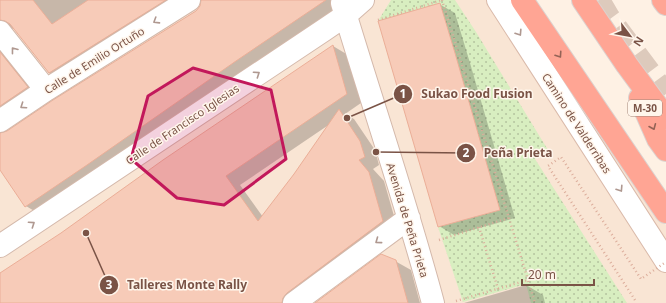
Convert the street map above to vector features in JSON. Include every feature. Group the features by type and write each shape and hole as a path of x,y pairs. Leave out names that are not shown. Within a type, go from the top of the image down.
{"highway":[{"path":"522,0 666,212"},
{"name":"M-30","path":"583,0 626,65 666,118"},
{"path":"664,0 666,4"},
{"name":"M-30","path":"626,65 658,139 666,150"}],"street":[{"name":"Calle de Emilio Ortuño","path":"0,122 46,90 189,0"},
{"name":"Calle de Francisco Iglesias","path":"0,246 343,8 363,0"},
{"name":"Camino de Valderribas","path":"498,0 662,256 666,268"},
{"name":"Avenida de Peña Prieta","path":"343,8 409,218 443,303"},
{"path":"0,32 46,90"},
{"path":"294,303 409,218"}],"path":[{"path":"375,21 442,0 535,303"},
{"path":"635,300 548,166 561,157 642,280 662,256"},
{"path":"437,240 509,218"},
{"path":"479,227 498,289"},
{"path":"443,303 528,280"}],"highlighted area":[{"path":"193,68 271,90 286,159 224,205 177,198 131,159 148,96"}],"shaded area":[{"path":"0,0 519,0 630,173 666,225 666,303 0,303"}],"green space":[{"path":"391,0 455,0 548,150 535,159 627,303 531,303 526,284 463,302 438,227 500,210 440,3 378,21"}],"building":[{"path":"0,0 33,0 52,24 88,0 166,0 49,73 10,24 0,20"},
{"path":"201,0 326,0 25,207 0,170 0,133 7,131 53,100 196,11 200,6"},
{"path":"440,3 500,210 438,227 378,21"},
{"path":"333,45 347,94 226,176 258,221 294,174 339,109 360,141 365,157 359,160 369,172 383,221 287,293 283,298 282,303 0,303 0,273 61,233 163,160"},
{"path":"0,52 28,87 0,106"},
{"path":"381,254 396,260 408,303 315,303"}],"tunnel":[{"path":"599,0 609,17 666,94"}],"place":[{"name":"Sukao Food Fusion","path":"347,118"},
{"name":"Peña Prieta","path":"376,152"},
{"name":"Talleres Monte Rally","path":"86,233"}]}
